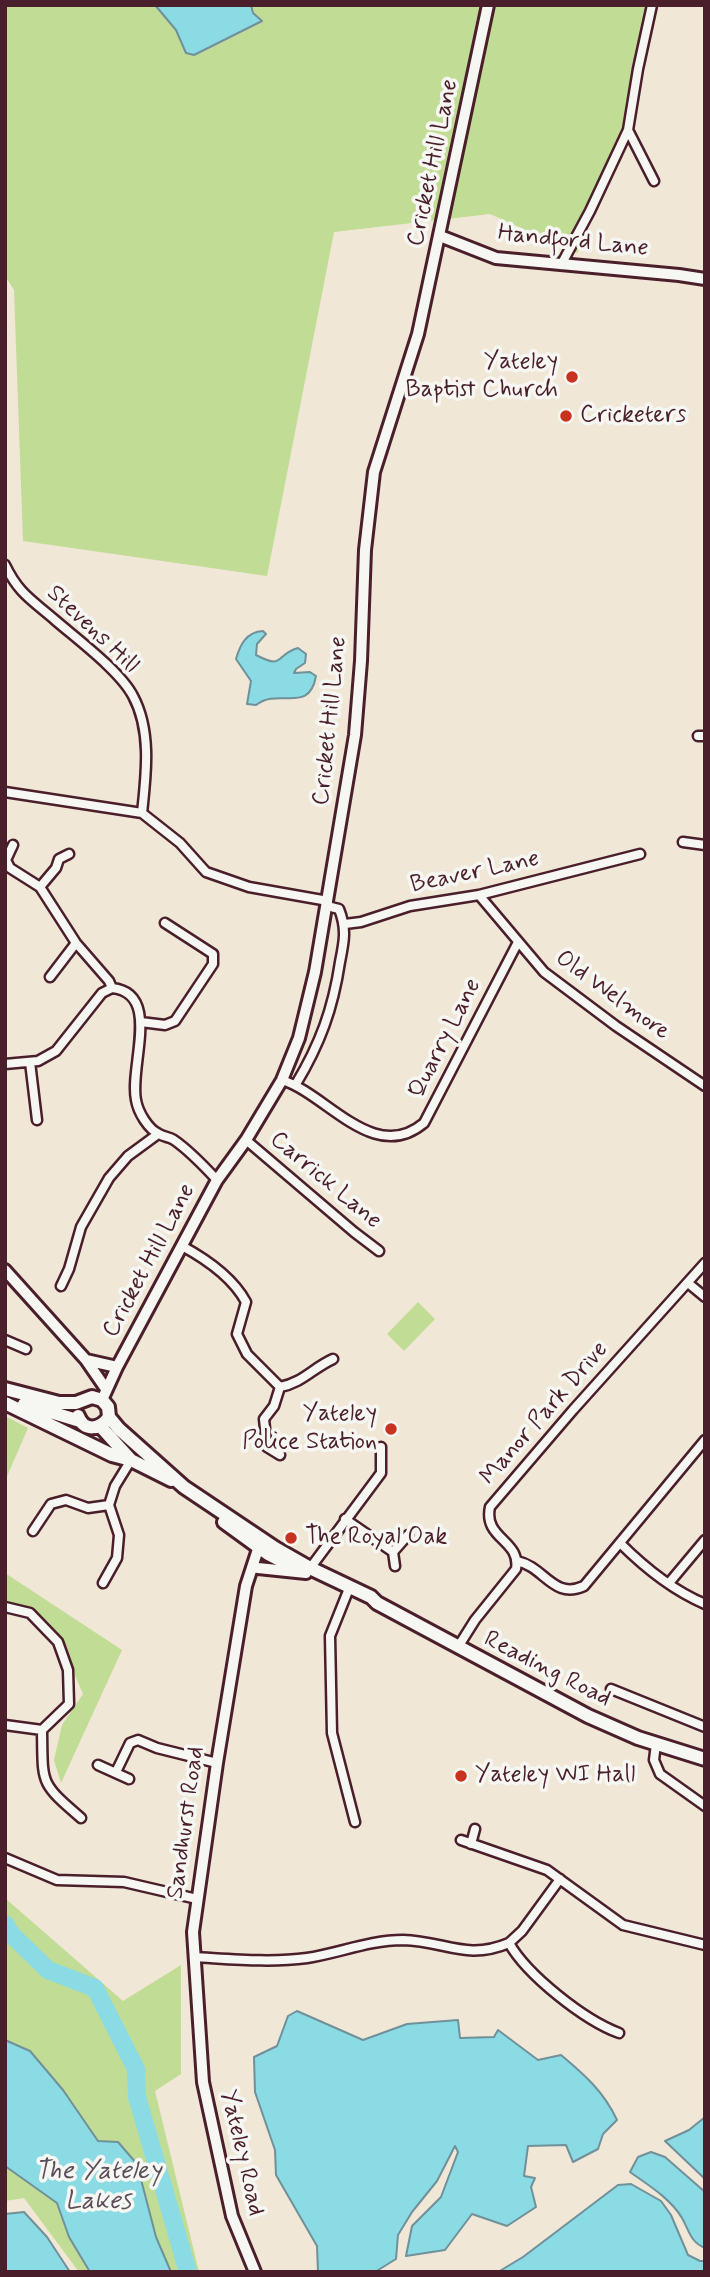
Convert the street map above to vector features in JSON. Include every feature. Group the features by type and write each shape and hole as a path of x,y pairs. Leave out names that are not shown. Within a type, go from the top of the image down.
{"main road":[{"path":"5,1390 59,1403 84,1401 104,1394"},
{"name":"Reading Road","path":"104,1394 108,1407 105,1422 131,1460"},
{"name":"Reading Road","path":"5,1401 80,1421 91,1428 105,1422"},
{"name":"Reading Road","path":"5,1401 112,1455 131,1460 184,1487"},
{"path":"80,1421 79,1408 84,1401"},
{"name":"Reading Road","path":"105,1422 134,1443 184,1487 223,1512 265,1546 308,1571 348,1590 369,1604 377,1604 588,1716 656,1744 705,1759"}],"street":[{"name":"Cricket Hill Lane","path":"104,1394 217,1180 246,1140 282,1080 299,1038 315,972 355,735 365,550 374,472 418,334 488,5"},
{"path":"561,265 628,130 652,5"},
{"path":"628,130 654,181"},
{"name":"Handford Lane","path":"440,236 496,258 705,279"},
{"name":"Stevens Hill","path":"5,565 16,587 80,641 122,681 133,696 144,731 147,767 142,813"},
{"path":"5,792 142,813 180,843 206,872 249,887 327,903 339,909 345,924 334,1001 312,1058 296,1084"},
{"path":"683,842 705,845"},
{"path":"13,845 6,860 10,868 40,887 76,943 112,988"},
{"path":"40,887 56,868 59,859 69,854"},
{"name":"Beaver Lane","path":"345,924 362,922 410,906 480,895 640,854"},
{"name":"Old Welmore","path":"480,895 544,972 615,1026 705,1086"},
{"path":"141,1022 165,1025 175,1021 213,964 213,954 206,948 165,923"},
{"name":"Quarry Lane","path":"282,1080 296,1084 373,1134 393,1136 417,1129 424,1123 518,942"},
{"path":"50,977 76,943"},
{"path":"5,1064 30,1062 57,1051 102,993 112,988 122,989 132,995 139,1007 141,1022 134,1078 136,1101 144,1120 158,1134 173,1139 217,1180"},
{"path":"30,1062 37,1120"},
{"path":"61,1286 69,1269 81,1227 109,1178 128,1156 158,1134"},
{"name":"Carrick Lane","path":"246,1140 379,1251"},
{"path":"182,1247 200,1256 239,1290 246,1302 237,1334 247,1354 280,1387"},
{"name":"Manor Park Drive","path":"517,1562 512,1549 490,1528 490,1507 617,1359 705,1263"},
{"path":"5,1270 86,1360 104,1394"},
{"path":"688,1283 705,1297"},
{"path":"5,1340 26,1349"},
{"path":"280,1387 295,1384 333,1359"},
{"path":"86,1360 117,1367"},
{"path":"280,1387 274,1406 264,1419 267,1447 280,1455"},
{"path":"458,1647 474,1620 516,1569 517,1562 529,1564 561,1590 573,1591 584,1586 705,1440"},
{"path":"254,1570 308,1571 381,1473 381,1447"},
{"path":"103,1583 117,1558 119,1535 109,1505 131,1460"},
{"path":"33,1531 51,1504 66,1500 88,1508 109,1505"},
{"path":"345,1519 393,1552 395,1566"},
{"path":"393,1552 408,1535"},
{"path":"668,1583 705,1540"},
{"path":"620,1542 644,1567 685,1595 705,1604"},
{"name":"Sandhurst Road","path":"203,2082 193,1932 216,1763 246,1586 265,1546"},
{"path":"348,1590 331,1636 332,1733 355,1822"},
{"path":"5,1607 30,1613 58,1642 63,1653 68,1670 69,1703 42,1730 43,1779 53,1794 81,1818"},
{"path":"611,1689 705,1727"},
{"path":"5,1725 42,1730"},
{"path":"116,1772 130,1743 138,1740 157,1748 216,1763"},
{"path":"656,1744 654,1760 660,1774 705,1807"},
{"path":"98,1765 129,1779"},
{"path":"471,1843 475,1829"},
{"path":"461,1840 539,1866 623,1925 705,1945"},
{"path":"5,1858 57,1880 124,1882 197,1899"},
{"path":"194,1957 281,1961 404,1940 477,1952 492,1949 509,1942 522,1931 560,1879"},
{"path":"509,1942 524,1965 556,1992 600,2025 619,2033"},
{"name":"Yateley Road","path":"203,2082 232,2216 255,2272"}],"green space":[{"path":"5,5 654,5 628,130 577,253 490,214 334,232 267,576 23,541 14,290 5,276"},
{"path":"418,1302 435,1319 404,1351 387,1334"},
{"path":"5,1416 28,1428 5,1481"},
{"path":"5,1573 122,1650 61,1783 54,1760 62,1725 83,1694 60,1640 12,1606 5,1607"},
{"path":"5,1898 123,2001 181,1965 181,2074 155,2091 199,2272 171,2272 156,2237 137,2164 118,2143 99,2142 63,2090 30,2052 5,2040"},
{"path":"5,2166 57,2203 69,2237 90,2272 79,2272 24,2198 5,2201"}],"water":[{"path":"155,5 251,5 253,13 262,21 194,55 186,53 176,30"},
{"path":"263,631 266,634 257,644 256,655 276,661 298,648 306,654 305,663 294,673 310,672 316,676 307,694 300,698 274,698 256,705 247,704 251,681 236,659 245,640 252,634"},
{"path":"297,2011 363,2040 407,2024 458,2020 460,2038 494,2037 498,2030 538,2060 561,2055 593,2084 617,2120 603,2134 598,2149 573,2162 566,2145 528,2146 524,2176 535,2178 531,2187 536,2207 507,2226 472,2214 445,2250 406,2256 412,2226 441,2197 458,2152 455,2146 437,2181 412,2212 398,2235 396,2259 375,2272 318,2272 317,2246 276,2175 275,2150 255,2092 254,2057 277,2046 288,2016"},
{"name":"The Yateley Lakes","path":"5,2040 30,2051 63,2090 98,2141 118,2142 137,2164 156,2237 171,2272 90,2272 69,2237 57,2203 5,2166"},
{"path":"705,2117 705,2179 665,2141 689,2130"},
{"path":"651,2152 665,2157 705,2192 705,2248 693,2239 671,2204 630,2172 638,2157"},
{"path":"631,2184 661,2201 671,2215 688,2255 705,2261 705,2272 498,2272 523,2257 618,2185"},
{"path":"24,2212 47,2237 70,2272 5,2272 5,2214"}],"waterway":[{"path":"5,1924 12,1935 48,1970 95,1988 136,2069 137,2097 188,2272"}],"place":[{"name":"Yateley Baptist Church","path":"572,377"},
{"name":"Cricketers","path":"566,416"},
{"name":"Yateley Police Station","path":"391,1429"},
{"name":"The Royal Oak","path":"291,1538"},
{"name":"Yateley WI Hall","path":"461,1776"}]}
